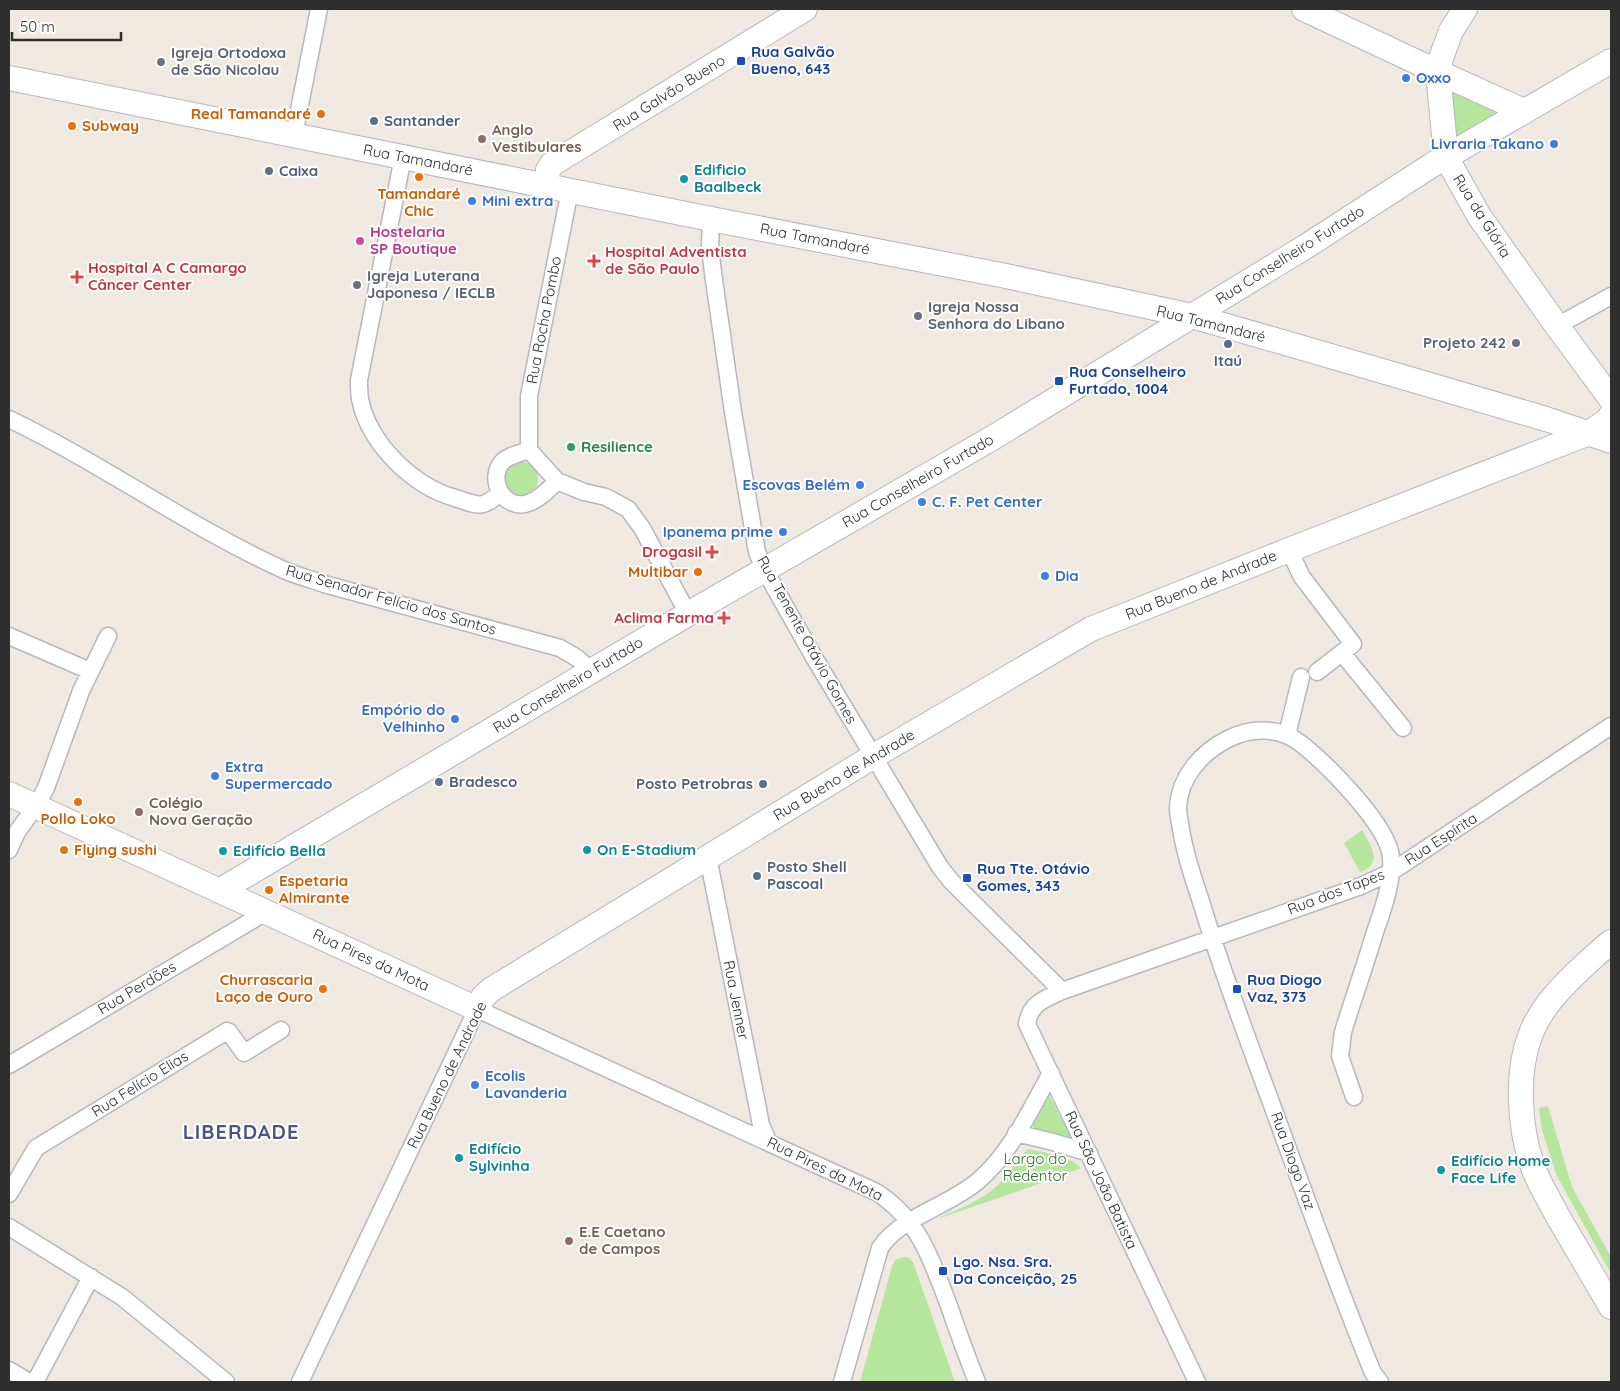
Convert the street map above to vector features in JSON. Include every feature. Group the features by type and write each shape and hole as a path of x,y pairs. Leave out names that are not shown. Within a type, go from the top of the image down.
{"street":[{"path":"294,135 319,9"},
{"name":"Rua Galvão Bueno","path":"546,186 548,170 552,164 805,9"},
{"path":"1304,9 1524,111"},
{"name":"Rua da Glória","path":"1465,9 1451,31 1438,72 1446,157 1479,216 1611,399"},
{"name":"Rua Conselheiro Furtado","path":"218,891 764,569 994,437 1305,247 1418,174 1611,60"},
{"name":"Rua Tamandaré","path":"9,78 711,219 1006,276 1192,316 1389,372 1589,432 1611,441"},
{"path":"403,157 359,380 360,400 368,421 380,442 399,466 422,483 449,496 480,505 490,502 500,493"},
{"path":"1418,174 1437,175 1466,192"},
{"name":"Rua Rocha Pombo","path":"528,450 529,396 570,190"},
{"name":"Rua Tenente Otávio Gomes","path":"711,219 710,247 733,412 754,540 764,569 815,660 946,874 1062,991"},
{"path":"1557,326 1611,296"},
{"name":"Rua Bueno de Andrade","path":"300,1382 477,1009 483,997 492,988 874,756 1091,629 1589,432 1611,416"},
{"name":"Rua Senador Felício dos Santos","path":"9,419 61,446 247,552 286,571 324,584 560,648 578,658 592,671"},
{"path":"557,481 540,497 526,504 518,504 511,502 500,493 496,477 502,462 509,457 528,450 557,481 584,492 606,497 628,509 642,528 688,614"},
{"path":"1289,550 1302,577 1353,644 1317,672"},
{"path":"9,636 90,671"},
{"path":"9,850 17,832 36,806 46,788 81,691 108,636"},
{"path":"1342,653 1403,728"},
{"path":"1287,735 1301,678"},
{"name":"Rua Espírita","path":"1354,1097 1340,1056 1341,1042 1345,1024 1384,904 1391,872 1611,726"},
{"name":"Rua dos Tapes","path":"1259,730 1276,731 1287,735 1313,752 1341,780 1379,827 1388,843 1391,856 1391,872 1361,886 1212,938 1182,838 1178,808 1181,792 1188,774 1202,755 1220,742 1240,732 1259,730"},
{"name":"Rua Pires da Mota","path":"9,794 876,1192 893,1203 927,1248 976,1382"},
{"name":"Rua Jenner","path":"708,857 761,1125 768,1141"},
{"name":"Rua Perdões","path":"9,1065 266,912"},
{"name":"Rua São João Batista","path":"1198,1382 1027,1024 1031,1009 1041,1001 1062,991 1212,938"},
{"name":"Rua Diogo Vaz","path":"1212,938 1342,1294 1373,1373 1380,1382"},
{"path":"1611,942 1568,981 1541,1013 1530,1037 1524,1063 1522,1108 1525,1137 1532,1165 1576,1248 1611,1307"},
{"name":"Rua Felício Elias","path":"9,1194 36,1148 227,1031 244,1053 281,1030"},
{"path":"842,1382 880,1248 892,1232 952,1199 977,1182 997,1162 1016,1134 1050,1073"},
{"path":"734,1126 747,1119 758,1109"},
{"path":"1016,1134 1053,1142 1089,1153"},
{"path":"9,1227 122,1297 226,1382"},
{"path":"35,1382 91,1278"},
{"path":"9,1370 29,1382"}],"green space":[{"path":"1444,78 1516,110 1449,149"},
{"path":"521,462 533,467 538,479 533,491 521,496 509,491 504,479 509,467"},
{"path":"1362,830 1371,847 1374,859 1368,868 1360,872 1344,843"},
{"name":"Largo do Redentor","path":"1049,1095 1071,1138 1032,1127"},
{"path":"1548,1106 1572,1187 1611,1257 1611,1274 1556,1174 1542,1130 1539,1108"},
{"name":"Largo do Redentor","path":"1028,1149 1065,1158 1081,1168 940,1218 970,1204 991,1191 1002,1181"},
{"path":"904,1257 909,1258 913,1262 955,1382 860,1382 892,1266 895,1260"}],"place":[{"name":"Rua Galvão Bueno, 643","path":"741,61"},
{"name":"Igreja Ortodoxa de São Nicolau","path":"161,62"},
{"name":"Oxxo","path":"1406,78"},
{"name":"Real Tamandaré","path":"321,114"},
{"name":"Santander","path":"374,121"},
{"name":"Subway","path":"72,126"},
{"name":"Anglo Vestibulares","path":"482,139"},
{"name":"Livraria Takano","path":"1554,144"},
{"name":"Caixa","path":"269,171"},
{"name":"Tamandaré Chic","path":"419,177"},
{"name":"Edificio Baalbeck","path":"684,179"},
{"name":"Mini extra","path":"472,201"},
{"name":"Hostelaria SP Boutique","path":"360,241"},
{"name":"Hospital Adventista de São Paulo","path":"594,261"},
{"name":"Hospital A C Camargo Câncer Center","path":"77,277"},
{"name":"Igreja Luterana Japonesa / IECLB","path":"357,285"},
{"name":"Igreja Nossa Senhora do Libano","path":"918,316"},
{"name":"Projeto 242","path":"1516,343"},
{"name":"Itaú","path":"1228,344"},
{"name":"Rua Conselheiro Furtado, 1004","path":"1059,381"},
{"name":"Resilience","path":"571,447"},
{"name":"Escovas Belém","path":"860,485"},
{"name":"C. F. Pet Center","path":"922,502"},
{"name":"Ipanema prime","path":"783,532"},
{"name":"Drogasil","path":"712,552"},
{"name":"Multibar","path":"698,572"},
{"name":"Dia","path":"1045,576"},
{"name":"Aclima Farma","path":"724,618"},
{"name":"Empório do Velhinho","path":"455,719"},
{"name":"Extra Supermercado","path":"215,776"},
{"name":"Bradesco","path":"439,782"},
{"name":"Posto Petrobras","path":"763,784"},
{"name":"Pollo Loko","path":"78,802"},
{"name":"Colégio Nova Geração","path":"139,812"},
{"name":"Flying sushi","path":"64,850"},
{"name":"On E-Stadium","path":"587,850"},
{"name":"Edifício Bella","path":"223,851"},
{"name":"Posto Shell Pascoal","path":"757,876"},
{"name":"Rua Tte. Otávio Gomes, 343","path":"967,878"},
{"name":"Espetaria Almirante","path":"269,890"},
{"name":"Churrascaria Laço de Ouro","path":"323,989"},
{"name":"Rua Diogo Vaz, 373","path":"1237,989"},
{"name":"Ecolis Lavanderia","path":"475,1085"},
{"name":"Edifício Sylvinha","path":"459,1158"},
{"name":"Edifício Home Face Life","path":"1441,1170"},
{"name":"E.E Caetano de Campos","path":"569,1241"},
{"name":"Lgo. Nsa. Sra. Da Conceição, 25","path":"943,1271"}],"district":[{"name":"LIBERDADE","path":"241,1132"}]}
